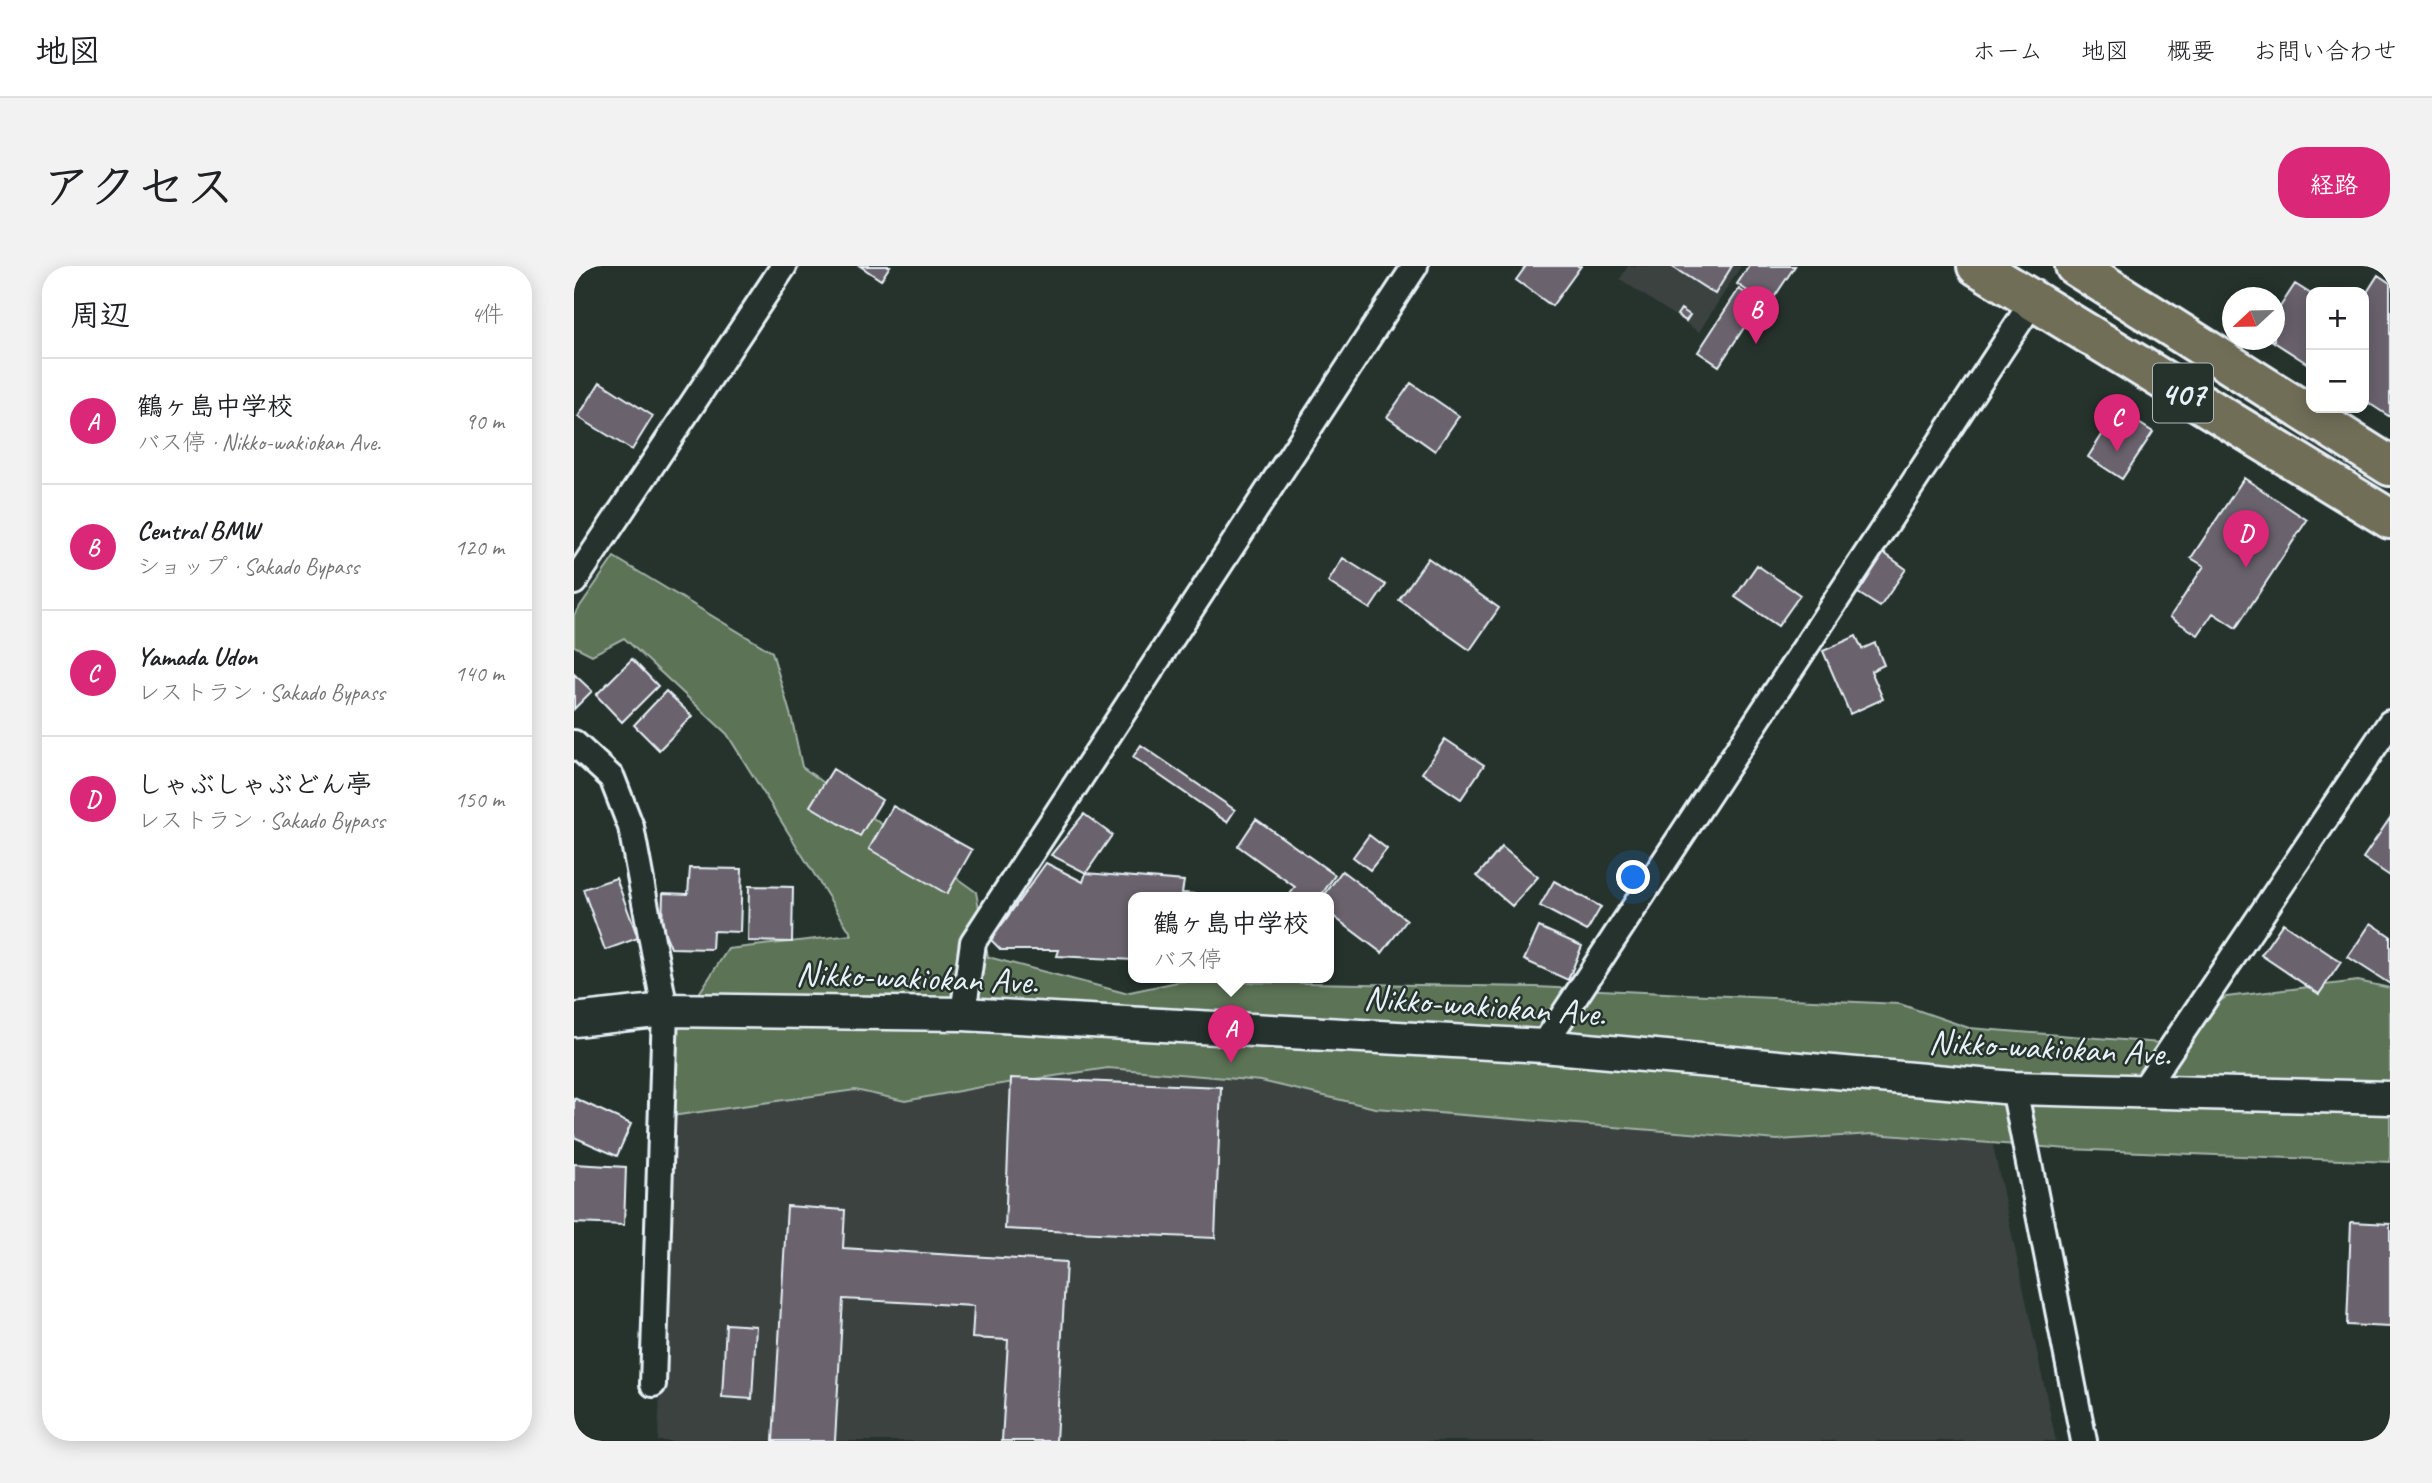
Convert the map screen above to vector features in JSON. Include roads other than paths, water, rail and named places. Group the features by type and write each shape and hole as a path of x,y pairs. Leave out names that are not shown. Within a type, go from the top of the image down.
{"highway":[{"name":"407","path":"1977,266 2390,519"},
{"name":"407","path":"2075,266 2390,466"}],"street":[{"path":"574,582 784,266"},
{"path":"962,1014 972,942 1415,266"},
{"path":"1543,1046 2033,301"},
{"path":"2143,1092 2390,723"},
{"path":"574,743 612,778 631,827 665,1010 653,1384"},
{"name":"Nikko-wakiokan Ave.","path":"574,1020 665,1010 962,1014 1543,1046 2014,1088 2390,1098"},
{"path":"2014,1088 2084,1441"}],"place":[{"name":"Central BMW","path":"1756,344"},
{"name":"Yamada Udon","path":"2117,452"},
{"name":"しゃぶしゃぶどん亭","path":"2246,568"},
{"name":"鶴ヶ島中学校","path":"1231,1063"}]}
